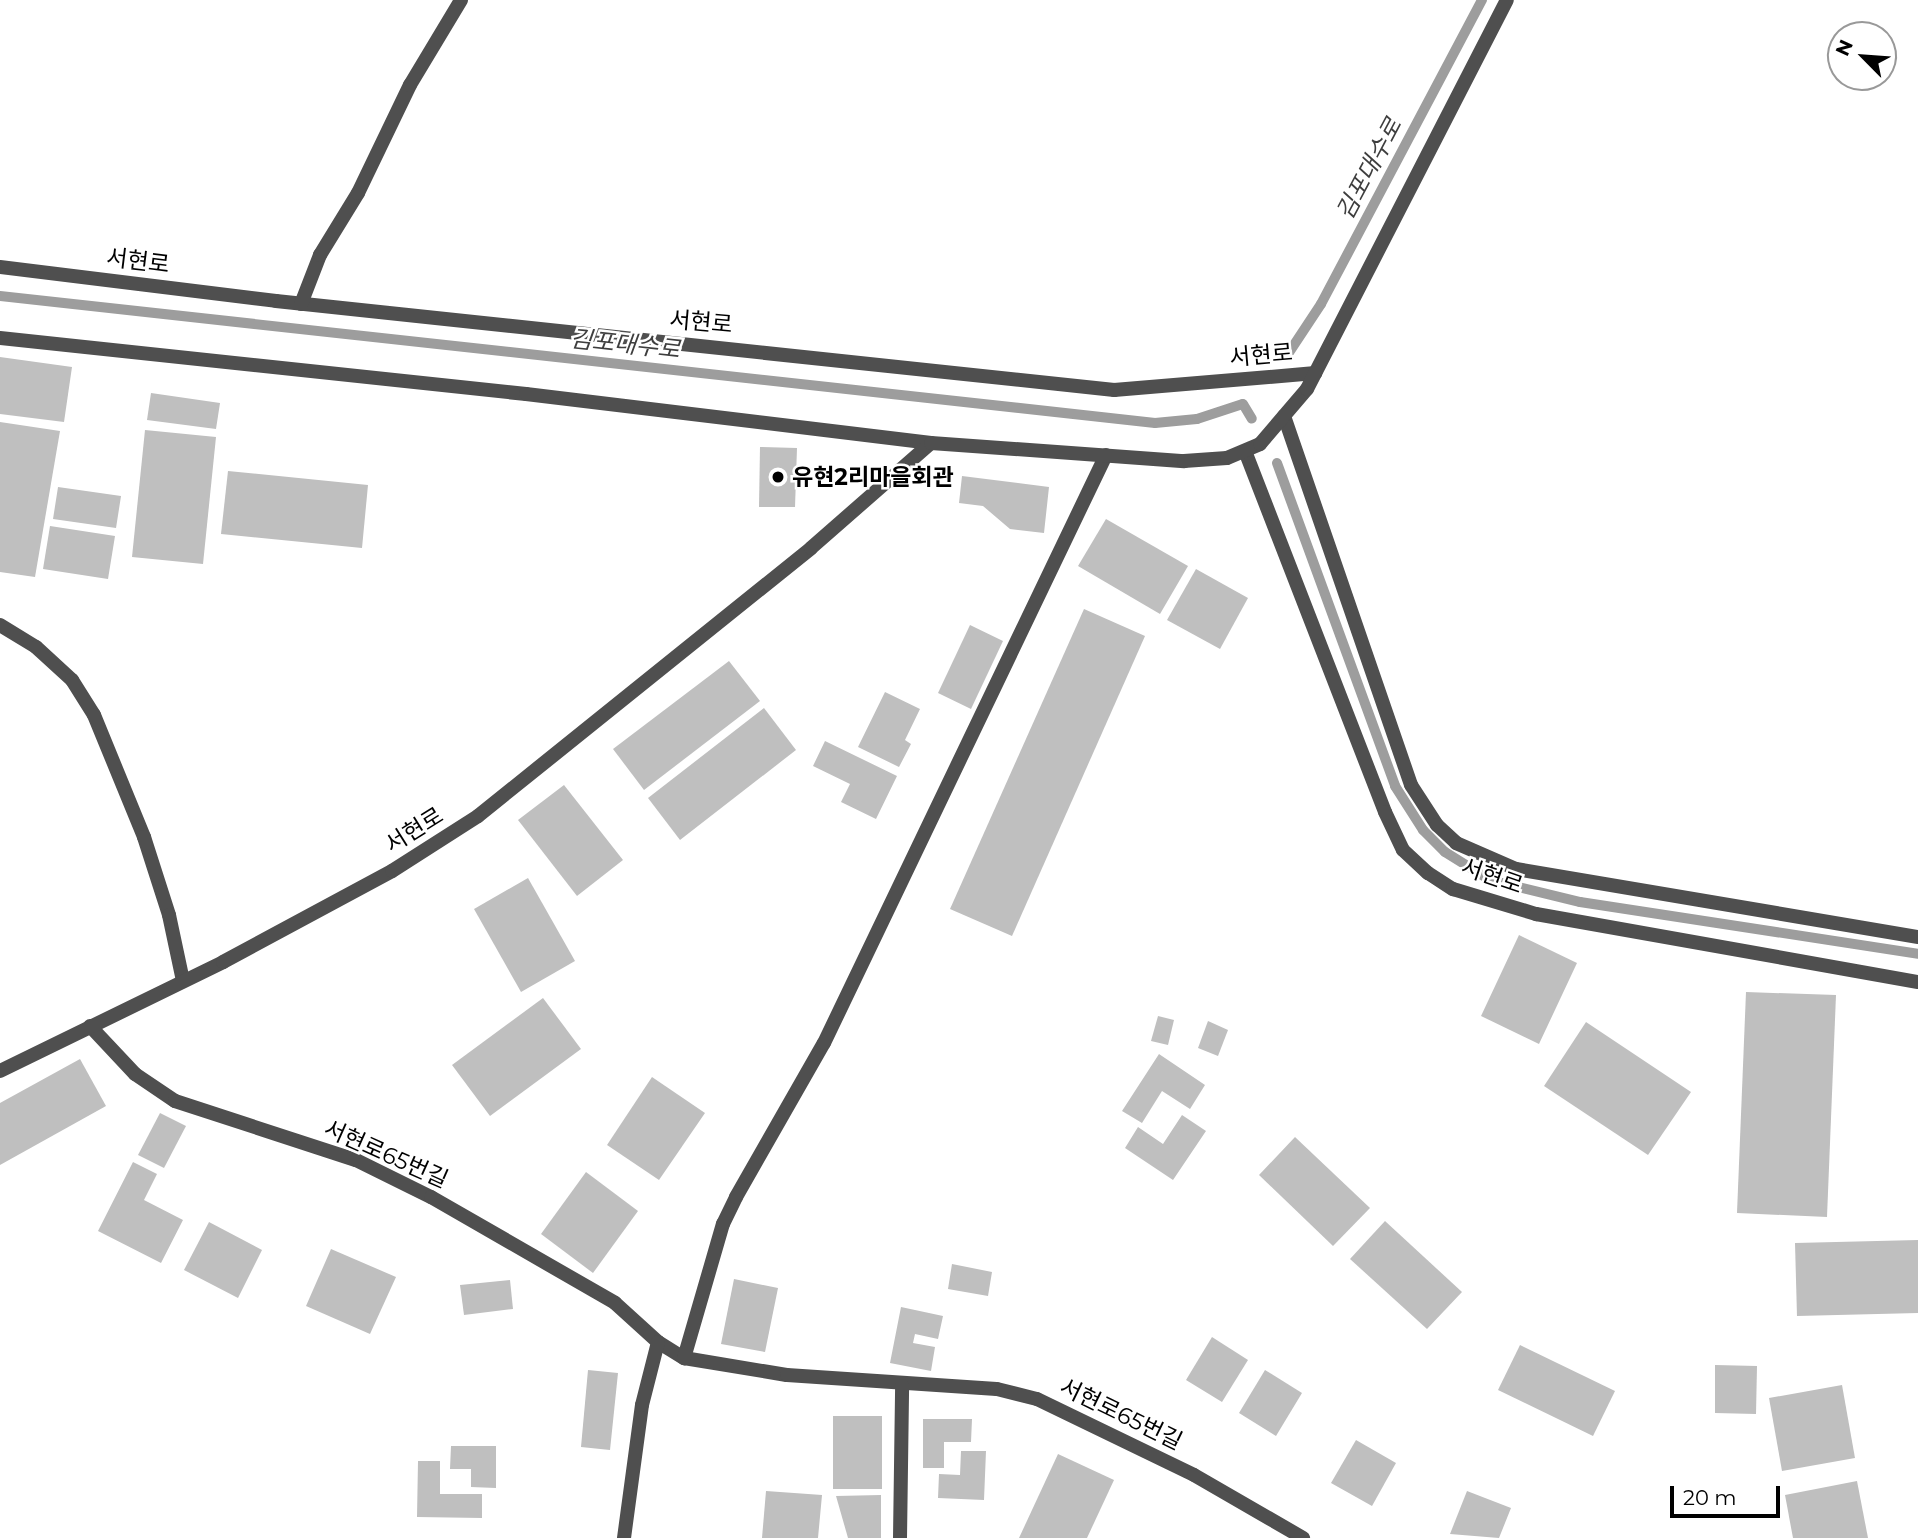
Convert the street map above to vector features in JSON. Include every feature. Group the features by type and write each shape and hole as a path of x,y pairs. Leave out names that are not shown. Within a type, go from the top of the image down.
{"street":[{"path":"301,303 320,254 358,193 410,85 461,0"},
{"name":"서현로","path":"0,338 931,443 1184,461 1227,458 1260,444 1315,373 1507,0"},
{"name":"서현로","path":"0,267 301,303 1114,390 1315,373"},
{"path":"1284,416 1411,785 1437,825 1456,843 1517,869 1918,937"},
{"name":"서현로","path":"0,1071 183,981 392,871 478,816 811,548 931,443"},
{"name":"서현로","path":"1245,451 1385,812 1403,849 1428,873 1452,889 1536,914 1918,982"},
{"path":"684,1358 723,1224 824,1043 1106,455"},
{"path":"0,625 36,647 72,680 94,715 144,837 169,915 183,981"},
{"name":"서현로65번길","path":"90,1026 135,1074 175,1101 356,1160 431,1197 615,1303 658,1342 684,1358 787,1375 902,1386 997,1389 1037,1399 1182,1469 1303,1538"},
{"path":"624,1538 642,1405 658,1342"},
{"path":"901,1538 902,1386"}],"building":[{"path":"0,357 72,367 64,422 0,414"},
{"path":"151,393 220,403 216,429 147,420"},
{"path":"0,422 60,431 35,577 0,572"},
{"path":"145,430 216,437 203,564 132,557"},
{"name":"유현2리마을회관","path":"760,447 797,448 795,507 759,507"},
{"path":"228,471 368,485 362,548 221,534"},
{"path":"962,476 1049,487 1044,533 1010,529 983,506 959,503"},
{"path":"58,487 121,496 116,528 53,519"},
{"path":"1106,519 1188,566 1160,614 1078,566"},
{"path":"50,526 115,536 108,579 43,569"},
{"path":"1196,569 1248,598 1220,649 1167,620"},
{"path":"1084,609 1145,636 1012,936 950,909"},
{"path":"970,625 1003,641 971,709 938,693"},
{"path":"729,661 760,701 644,790 613,749"},
{"path":"885,692 920,709 905,740 911,744 899,767 858,747"},
{"path":"764,708 796,750 680,840 648,798"},
{"path":"825,741 897,776 876,819 841,802 850,784 813,766"},
{"path":"564,785 623,860 577,896 518,820"},
{"path":"528,878 575,961 521,992 474,909"},
{"path":"1519,935 1577,963 1539,1044 1481,1016"},
{"path":"1746,992 1836,995 1827,1217 1737,1213"},
{"path":"543,998 581,1049 490,1116 452,1065"},
{"path":"1158,1016 1174,1020 1168,1045 1151,1041"},
{"path":"1208,1021 1228,1030 1218,1056 1198,1048"},
{"path":"1586,1022 1691,1092 1648,1155 1544,1086"},
{"path":"1159,1054 1205,1085 1190,1109 1162,1091 1142,1123 1122,1111"},
{"path":"80,1059 106,1106 0,1165 0,1103"},
{"path":"652,1077 705,1113 659,1180 607,1145"},
{"path":"160,1113 186,1126 164,1168 138,1155"},
{"path":"1182,1115 1206,1131 1173,1180 1125,1148 1138,1127 1163,1144"},
{"path":"1295,1137 1370,1208 1333,1246 1259,1175"},
{"path":"133,1162 157,1174 144,1200 183,1220 161,1263 98,1231"},
{"path":"586,1172 638,1211 593,1273 541,1234"},
{"path":"1385,1221 1462,1292 1427,1329 1350,1259"},
{"path":"209,1222 262,1250 238,1298 184,1270"},
{"path":"1918,1240 1918,1313 1797,1316 1795,1243"},
{"path":"331,1249 396,1277 370,1334 306,1306"},
{"path":"952,1264 992,1272 988,1296 948,1289"},
{"path":"734,1279 778,1288 765,1352 721,1344"},
{"path":"510,1280 513,1309 464,1315 460,1285"},
{"path":"901,1307 943,1316 938,1339 915,1334 913,1343 935,1347 931,1371 890,1363"},
{"path":"1212,1337 1248,1360 1222,1402 1186,1380"},
{"path":"1520,1345 1615,1391 1593,1436 1498,1390"},
{"path":"1715,1365 1757,1366 1756,1414 1715,1413"},
{"path":"588,1370 618,1373 610,1450 581,1447"},
{"path":"1265,1370 1302,1393 1276,1436 1239,1413"},
{"path":"1842,1385 1855,1458 1782,1471 1769,1398"},
{"path":"833,1416 882,1416 882,1489 833,1489"},
{"path":"923,1419 972,1419 971,1442 944,1442 944,1468 923,1468"},
{"path":"1356,1440 1396,1463 1372,1506 1331,1483"},
{"path":"451,1446 496,1446 496,1488 471,1487 471,1469 450,1469"},
{"path":"961,1451 986,1451 984,1500 938,1498 939,1474 960,1475"},
{"path":"1058,1454 1114,1480 1087,1538 1019,1538"},
{"path":"418,1461 440,1461 440,1494 482,1494 482,1518 417,1517"},
{"path":"1857,1481 1868,1538 1793,1538 1785,1495"},
{"path":"766,1491 822,1495 818,1538 762,1538"},
{"path":"1467,1491 1511,1508 1499,1538 1450,1534"},
{"path":"881,1495 881,1538 848,1538 836,1496"}],"waterway":[{"name":"김포대수로","path":"1288,354 1321,304 1482,0"},
{"name":"김포대수로","path":"0,296 1155,423 1197,419 1243,404 1252,419"},
{"path":"1277,463 1395,786 1423,830 1445,852 1490,880 1580,902 1918,954"}],"place":[{"name":"유현2리마을회관","path":"778,477"}]}
